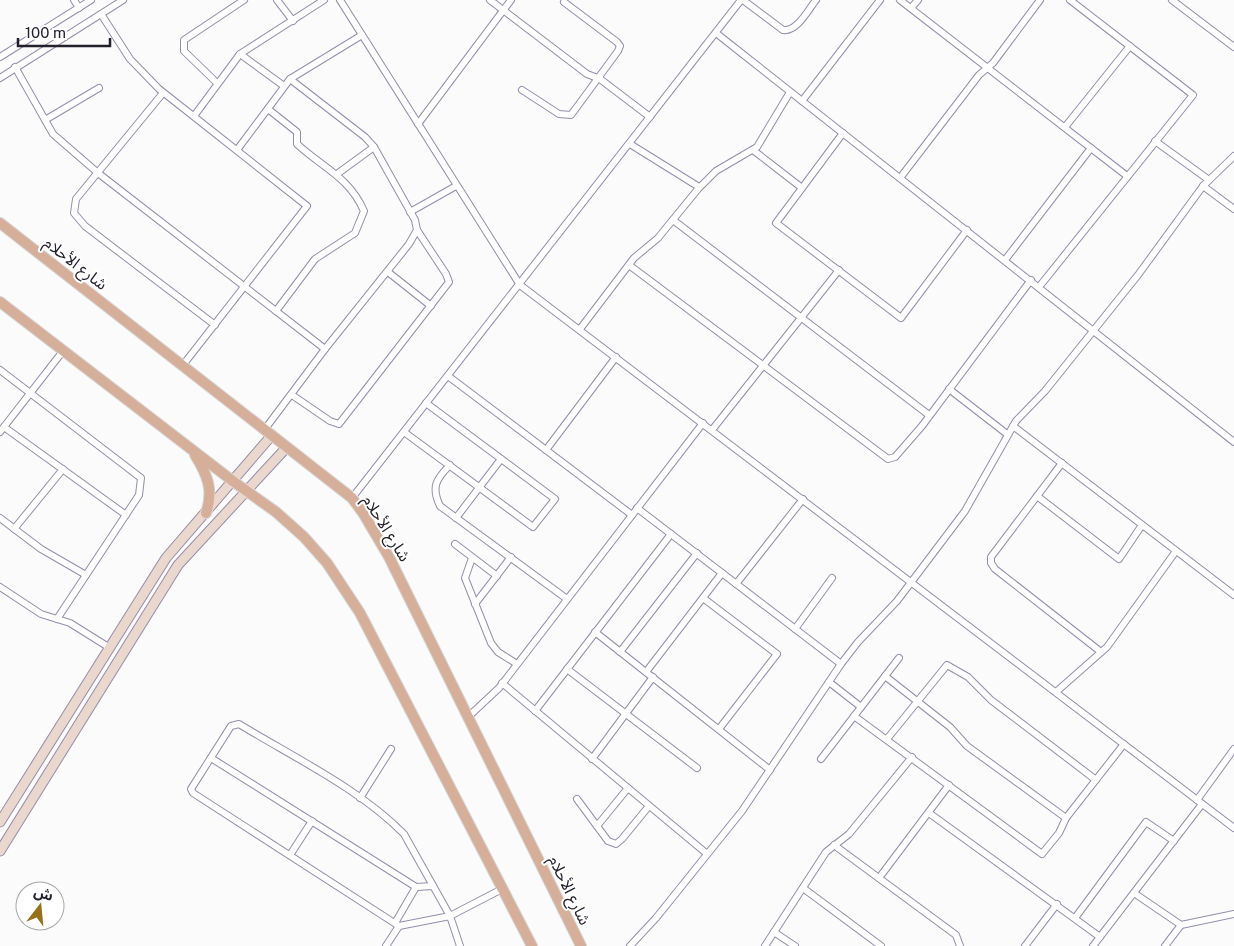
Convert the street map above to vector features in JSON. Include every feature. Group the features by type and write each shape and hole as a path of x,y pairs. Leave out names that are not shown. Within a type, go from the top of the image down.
{"main road":[{"name":"شارع الأحلام","path":"0,223 352,498 363,512 389,557 581,946"},
{"path":"0,302 234,482 276,512 304,537 327,563 360,613 532,946"},
{"path":"12,833 0,823 166,558 234,482 269,432"},
{"path":"0,851 178,566 287,447"},
{"path":"190,448 209,481 210,497 206,513"},
{"path":"137,605 148,612"}],"street":[{"path":"74,0 79,8"},
{"path":"0,57 91,0"},
{"path":"0,78 123,0"},
{"path":"217,83 184,51 184,40 244,0"},
{"path":"277,0 293,21"},
{"path":"194,116 240,54 324,0"},
{"path":"340,0 520,285 1234,828"},
{"path":"490,0 587,74 600,79 650,117"},
{"path":"418,124 511,0"},
{"path":"352,498 742,0 783,30 788,31 794,28 816,0"},
{"path":"802,100 880,0"},
{"path":"900,0 1127,176"},
{"path":"911,8 918,0"},
{"path":"900,178 979,75 988,68 1040,0"},
{"path":"1039,287 1193,95 1070,0"},
{"path":"1172,0 1233,44"},
{"path":"522,90 566,116 571,115 600,79 620,46 564,2"},
{"path":"101,14 130,59 163,93 308,206 244,286 184,366"},
{"path":"716,33 1234,442"},
{"path":"237,150 290,79 362,35"},
{"path":"1065,127 1130,46"},
{"path":"240,54 284,86"},
{"path":"15,67 53,134 98,173 325,349"},
{"path":"290,79 365,137 374,147 410,212 417,230 446,274 449,282 339,424 330,421 292,395"},
{"path":"45,120 99,88"},
{"path":"580,330 629,265 658,238 699,187 716,171 753,150 790,92"},
{"path":"163,93 76,199 74,213 80,221 215,325"},
{"path":"268,109 297,132 297,144 336,174 357,195 364,211 364,217 355,233 314,259 276,311"},
{"path":"843,133 776,222 901,318 967,230"},
{"path":"1155,141 1209,180"},
{"path":"630,144 699,187"},
{"path":"336,174 374,147"},
{"path":"1005,260 1091,148"},
{"path":"753,150 802,188"},
{"path":"630,946 656,918 706,853 742,811 841,664 858,642 897,601 965,511 1013,426 1045,391 1138,275 1204,186 1234,156"},
{"path":"410,212 456,186"},
{"path":"1204,186 1234,209"},
{"path":"673,220 929,415"},
{"path":"269,432 292,395 325,349 388,272 417,230"},
{"path":"629,265 888,459 894,457 929,415 1031,280"},
{"path":"712,430 839,270"},
{"path":"388,272 430,306"},
{"path":"63,350 2,430 63,469 126,515"},
{"path":"546,450 616,358"},
{"path":"0,370 141,478 139,495 57,619"},
{"path":"448,376 632,515"},
{"path":"949,389 1007,434"},
{"path":"404,432 533,528 555,499 426,404"},
{"path":"468,717 502,684 703,423"},
{"path":"1013,426 1234,595"},
{"path":"456,518 501,459"},
{"path":"1062,463 991,556 991,562 995,569 1101,652"},
{"path":"450,465 441,475 435,494 440,506 567,599"},
{"path":"14,528 63,469"},
{"path":"1037,496 1118,559 1142,525"},
{"path":"736,584 803,499"},
{"path":"638,508 841,664"},
{"path":"0,518 41,549 86,576"},
{"path":"535,711 671,534"},
{"path":"455,544 497,576"},
{"path":"1056,692 1107,647 1176,551"},
{"path":"620,652 696,553"},
{"path":"475,604 511,557"},
{"path":"472,558 465,578 490,643 498,652 517,664"},
{"path":"646,672 722,573"},
{"path":"794,628 832,578"},
{"path":"0,587 41,614 70,623 110,648"},
{"path":"703,598 777,654 719,729"},
{"path":"595,632 770,770"},
{"path":"821,759 899,658"},
{"path":"888,739 947,665 968,677 991,700 1096,780"},
{"path":"567,669 697,768"},
{"path":"885,676 950,727 967,746 1066,818"},
{"path":"592,759 652,677"},
{"path":"829,682 861,707"},
{"path":"502,684 706,853"},
{"path":"854,716 888,739 1042,854 1059,833 1066,818 1124,744"},
{"path":"460,946 450,916 404,834 360,798 239,724 231,726 192,788 193,793 397,924 450,916 502,889"},
{"path":"360,798 391,749"},
{"path":"1093,946 1174,841 1234,749"},
{"path":"765,946 834,845 849,834 912,757"},
{"path":"211,758 416,887 433,886"},
{"path":"879,878 949,785"},
{"path":"597,826 628,788"},
{"path":"576,799 608,841 616,844 649,806"},
{"path":"929,812 1100,936"},
{"path":"290,855 312,821"},
{"path":"1075,918 1146,822 1174,841"},
{"path":"834,845 956,935 960,946"},
{"path":"386,946 416,887"},
{"path":"803,888 881,946"},
{"path":"1134,893 1181,925"},
{"path":"1025,946 1057,904"},
{"path":"1165,946 1181,925 1234,914"},
{"path":"774,932 795,946"}]}
